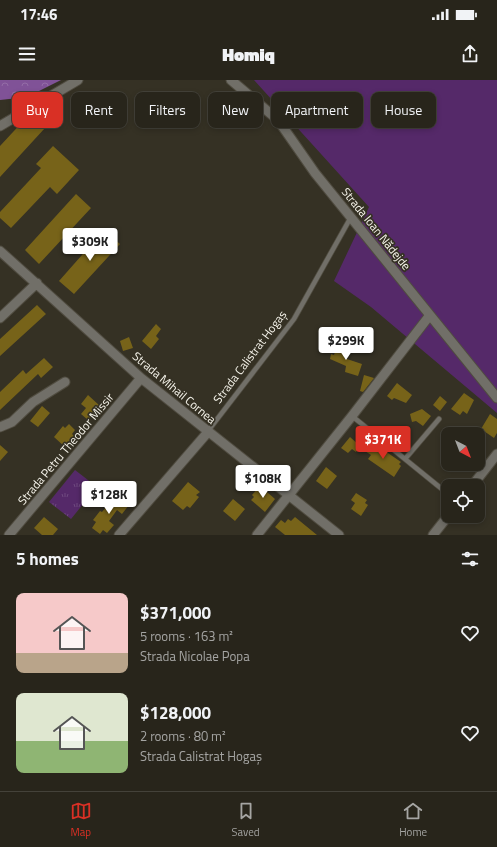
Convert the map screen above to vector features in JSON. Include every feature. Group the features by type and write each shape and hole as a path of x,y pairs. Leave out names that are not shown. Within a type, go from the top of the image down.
{"street":[{"path":"0,126 78,80"},
{"name":"Strada Ioan Nădejde","path":"231,80 278,120 315,173 497,398"},
{"name":"Strada Mihail Cornea","path":"0,250 142,378 339,535"},
{"path":"0,318 37,283"},
{"path":"257,535 430,315"},
{"name":"Strada Petru Theodor Missir","path":"9,535 142,378"},
{"path":"0,427 12,422 33,402 65,382"},
{"name":"Strada Calistrat Hogaș","path":"119,535 208,432"},
{"path":"477,479 497,454"},
{"path":"434,535 443,523"},
{"path":"0,531 5,535"}],"lane":[{"name":"Strada Calistrat Hogaș","path":"208,432 294,319 351,217"},
{"path":"352,416 441,488"},
{"path":"405,459 439,419"}],"green space":[{"path":"0,80 61,80 37,92 12,92 12,99 0,100"},
{"path":"254,80 497,80 497,413 371,307 334,281 369,207 297,128 363,128 363,92 271,92 271,99"},
{"path":"75,470 97,487 71,519 49,502"}],"building":[{"path":"17,128 45,128 0,177 0,146"},
{"path":"53,146 79,170 57,194 50,187 11,228 0,218 0,212 41,168 36,164"},
{"path":"76,194 91,208 39,264 25,250"},
{"path":"104,230 120,244 74,294 59,281"},
{"path":"37,305 46,314 0,356 0,339"},
{"path":"156,324 161,329 156,336 159,339 151,349 142,341"},
{"path":"129,337 133,348 123,351 120,341"},
{"path":"341,344 348,347 344,358 362,364 358,376 345,372 346,366 330,359 331,354 334,355 335,352 338,353"},
{"path":"44,358 53,367 41,378 38,374 0,410 0,392 23,370 26,374"},
{"path":"364,375 374,378 363,392 360,391"},
{"path":"397,383 412,395 406,403 394,398 392,400 387,396"},
{"path":"464,393 474,400 467,414 463,411 460,415 451,409"},
{"path":"88,395 100,406 88,420 81,414 86,408 81,404"},
{"path":"440,396 447,402 440,411 433,405"},
{"path":"42,406 50,413 38,427 30,421"},
{"path":"422,409 431,416 423,426 416,421 412,422 410,414"},
{"path":"490,414 497,419 497,433 494,438 485,432 485,427 482,427"},
{"path":"69,424 75,430 72,434 74,436 65,447 54,437 63,426 65,428"},
{"path":"350,437 360,446 356,452 352,449 348,453 341,448"},
{"path":"372,442 401,462 399,464 401,466 394,477 368,459 371,455 365,451"},
{"path":"0,445 8,452 0,461"},
{"path":"326,467 337,476 327,489 316,481"},
{"path":"188,482 200,492 196,495 199,497 190,508 187,506 183,510 172,501"},
{"path":"260,486 275,499 265,512 251,500 254,497 252,495"},
{"path":"356,493 367,500 365,503 368,505 361,516 351,509 355,503 351,500"},
{"path":"116,495 129,505 122,514 117,510 109,521 114,525 107,533 103,530 100,534 92,528 96,522 93,520 100,511 102,512"},
{"path":"233,499 245,509 235,521 223,511"},
{"path":"44,517 58,529 53,535 42,535 34,528"},
{"path":"295,517 317,535 285,535 275,527 281,520 285,523 288,519 291,521"}]}
